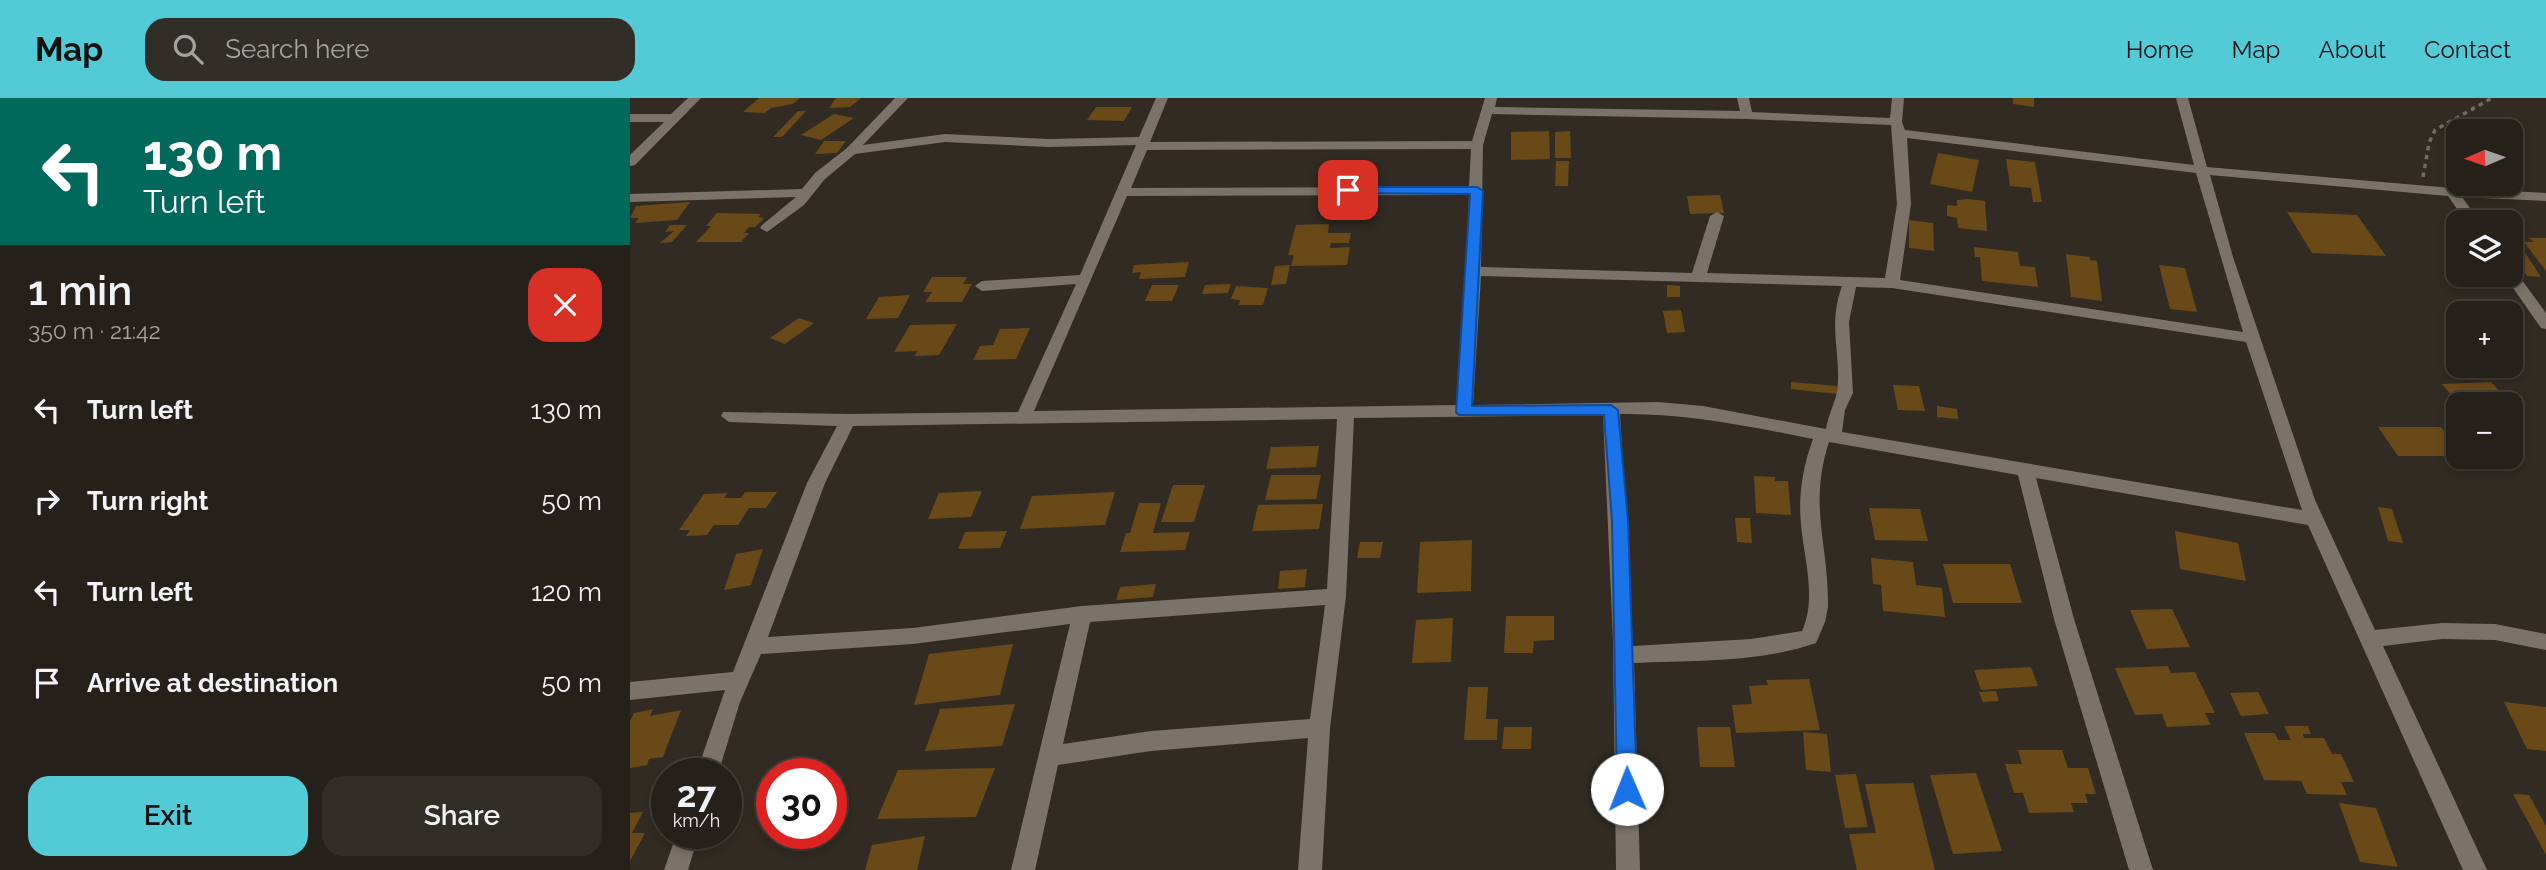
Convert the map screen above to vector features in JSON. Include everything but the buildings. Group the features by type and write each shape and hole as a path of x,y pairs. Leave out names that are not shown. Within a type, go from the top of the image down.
{"street":[{"path":"630,162 695,98"},
{"path":"767,228 806,193 820,176 851,151 902,98"},
{"path":"1024,416 1086,279 1162,98"},
{"path":"1743,98 1747,115"},
{"path":"1892,283 1904,204 1898,98"},
{"path":"2182,98 2252,338 2314,519 2475,870"},
{"path":"1464,412 1474,271 1477,145 1489,104 1747,115 1898,128 2202,170 2446,191"},
{"path":"630,118 673,118"},
{"path":"851,151 946,138 1049,143 1477,145"},
{"path":"1121,192 1477,191"},
{"path":"630,198 806,193"},
{"path":"2524,196 2546,197"},
{"path":"1699,278 1717,216"},
{"path":"1474,271 1892,283 2252,338"},
{"path":"982,286 1086,279"},
{"path":"1625,655 1761,646 1801,641 1808,637 1818,609 1809,510 1812,466 1845,393 1841,330 1844,300 1851,280"},
{"path":"2520,287 2546,324"},
{"path":"729,416 848,420 1658,408 1703,412 2314,519"},
{"path":"1611,410 1620,521 1625,655 1628,870"},
{"path":"1310,870 1319,728 1336,596 1346,414"},
{"path":"713,758 816,483 848,420"},
{"path":"2025,469 2042,525 2064,619 2126,813 2141,870"},
{"path":"755,646 913,636 1082,614 1336,596"},
{"path":"1023,870 1082,614"},
{"path":"2369,639 2442,631 2495,632 2546,642"},
{"path":"630,691 740,680"},
{"path":"1049,756 1151,741 1319,728"},
{"path":"676,870 683,849"}],"path":[{"path":"2418,189 2423,181 2429,142 2435,130 2492,98"}],"route":[{"path":"1348,190 1477,191 1464,412 1611,410 1620,521 1627,789"}]}
